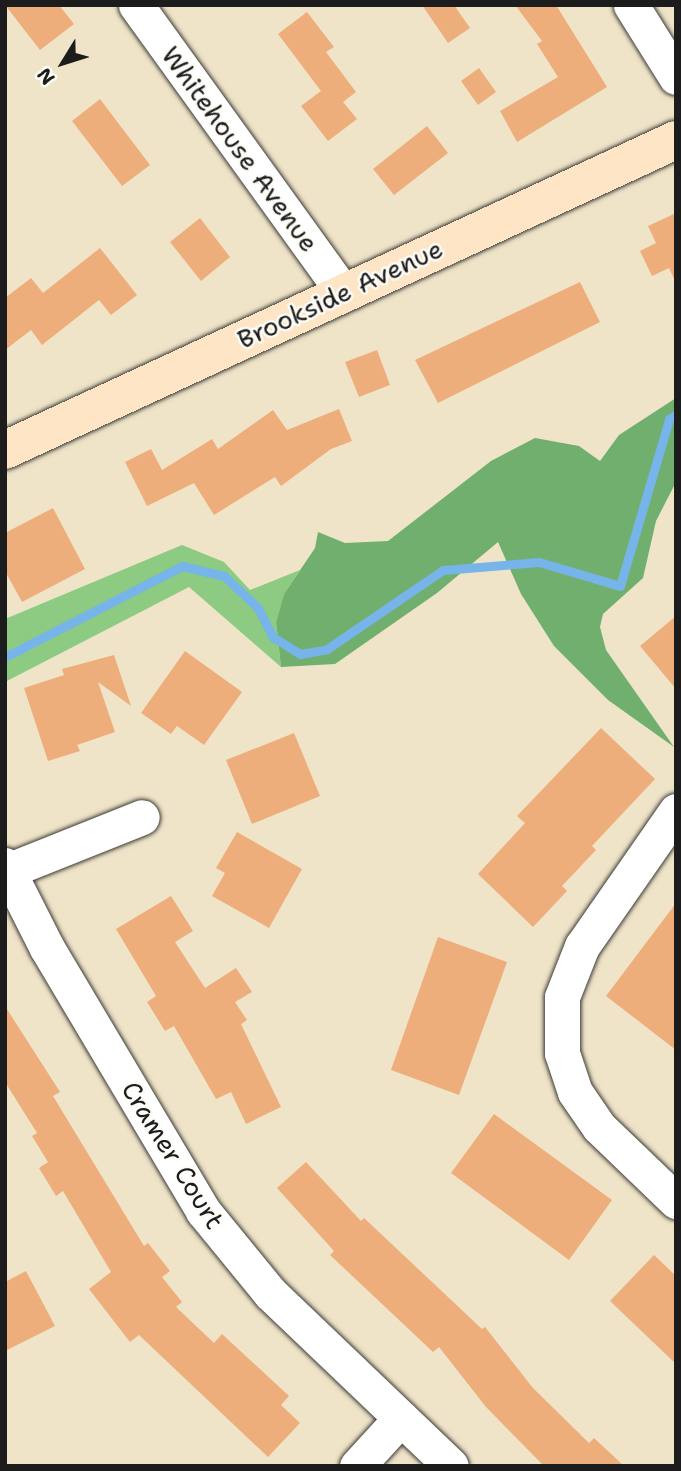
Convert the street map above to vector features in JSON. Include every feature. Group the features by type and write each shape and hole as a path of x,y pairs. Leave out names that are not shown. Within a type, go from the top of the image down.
{"main road":[{"name":"Brookside Avenue","path":"5,450 676,140"}],"street":[{"name":"Whitehouse Avenue","path":"136,5 343,292"},
{"path":"631,5 676,77"},
{"path":"676,811 582,946 562,997 562,1053 575,1092 599,1127 676,1202"},
{"path":"6,868 142,817"},
{"name":"Cramer Court","path":"6,868 47,948 203,1211 270,1293 452,1466"},
{"path":"358,1466 401,1418"}],"green space":[{"path":"676,398 676,482 656,521 643,578 603,614 600,627 606,650 674,747 608,700 554,646 521,594 498,542 437,593 335,664 281,667 276,622 284,594 315,548 318,532 345,543 388,541 491,461 535,438 579,446 600,461 619,435"},
{"path":"182,545 224,562 250,590 300,570 284,594 276,622 281,667 189,587 5,682 5,619"}],"building":[{"path":"5,5 59,5 74,24 40,50"},
{"path":"422,5 454,5 470,28 448,43"},
{"path":"515,5 556,5 607,87 517,142 500,111 558,77 537,44 542,41"},
{"path":"307,12 334,47 326,52 356,92 343,102 357,119 328,141 301,106 321,91 278,34"},
{"path":"479,68 496,92 478,105 461,81"},
{"path":"100,99 150,165 122,186 72,121"},
{"path":"427,126 448,153 394,195 373,169"},
{"path":"676,213 676,283 669,268 652,276 640,251 656,243 648,226"},
{"path":"200,218 230,257 201,281 170,242"},
{"path":"100,248 137,295 111,315 99,300 42,345 31,330 5,350 5,298 31,278 43,293"},
{"path":"580,282 600,322 438,403 415,360"},
{"path":"377,350 390,385 359,397 345,362"},
{"path":"339,409 352,441 331,449 281,486 275,477 214,515 194,483 147,506 125,462 151,449 162,470 212,439 218,449 273,410 287,430"},
{"path":"53,508 85,569 22,602 5,571 5,533"},
{"path":"676,616 676,689 640,646"},
{"path":"185,651 242,692 204,745 177,726 171,734 141,713"},
{"path":"114,655 131,706 98,682 115,732 77,745 80,751 48,761 24,688 64,675 62,669"},
{"path":"601,728 655,779 592,846 596,850 562,886 567,891 533,927 478,874 525,823 517,816"},
{"path":"294,733 320,796 252,824 226,760"},
{"path":"237,832 302,869 269,928 212,896 225,873 216,868"},
{"path":"171,896 193,931 175,942 205,988 236,968 252,992 235,1002 247,1020 241,1024 281,1107 246,1124 231,1092 216,1099 174,1026 165,1031 147,1002 156,996 116,929"},
{"path":"676,903 676,1050 606,996"},
{"path":"438,937 507,962 459,1095 391,1070"},
{"path":"5,1006 60,1092 53,1096 144,1246 148,1243 170,1271 162,1277 182,1302 176,1307 214,1343 222,1334 289,1396 281,1405 300,1423 268,1457 139,1335 130,1342 89,1289 111,1272 63,1191 56,1196 39,1168 48,1162 32,1136 37,1133 5,1082"},
{"path":"494,1114 612,1200 569,1260 451,1173"},
{"path":"306,1162 361,1221 364,1218 482,1329 485,1327 533,1388 589,1443 594,1438 624,1466 544,1466 486,1407 439,1347 433,1352 330,1255 334,1251 277,1188"},
{"path":"654,1255 676,1276 676,1364 610,1301"},
{"path":"26,1271 55,1326 5,1351 5,1282"}],"waterway":[{"path":"5,657 182,566 224,576 258,608 273,637 300,654 327,649 443,570 539,562 620,586 669,419 676,415"}]}
